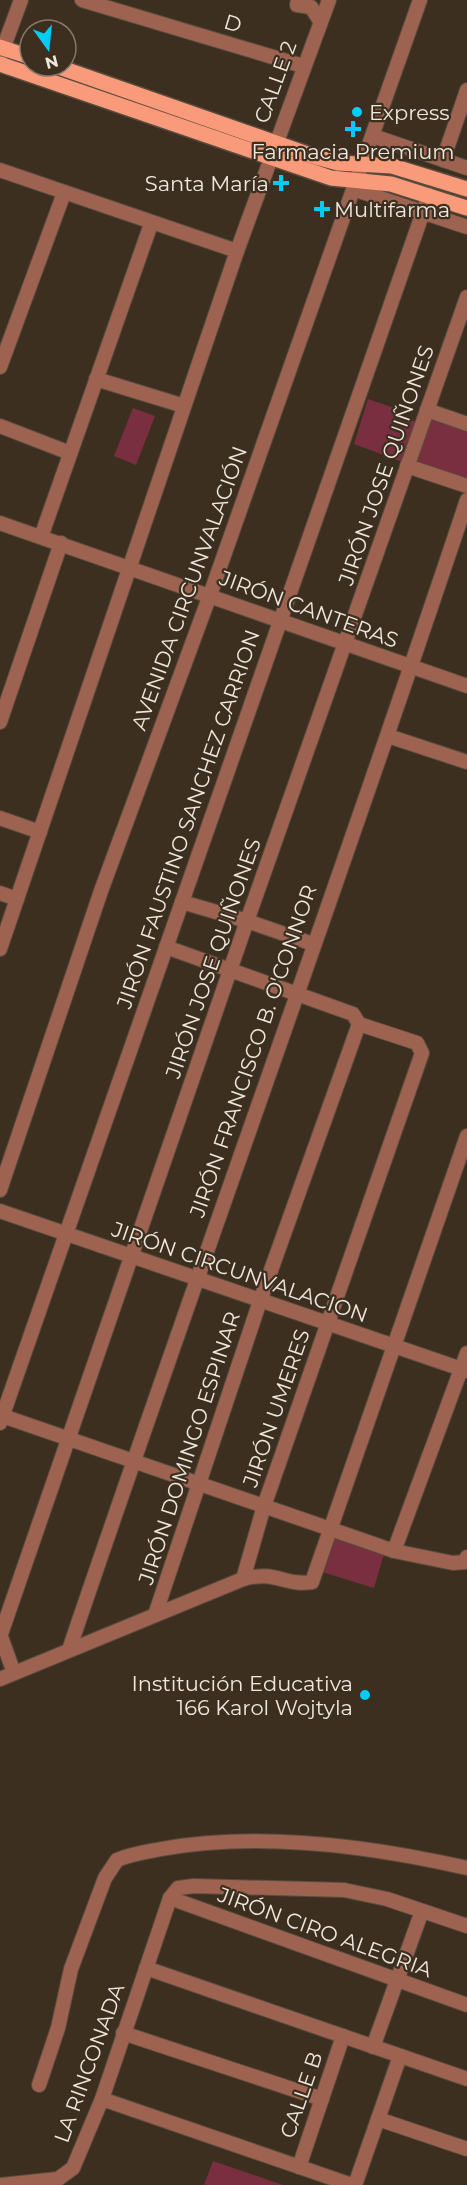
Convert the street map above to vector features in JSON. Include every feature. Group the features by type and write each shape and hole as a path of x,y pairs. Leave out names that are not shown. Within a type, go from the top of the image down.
{"main road":[{"path":"1,51 18,55"},
{"path":"0,64 331,178 355,184 391,184 467,208"},
{"path":"78,74 338,163 392,166 467,189"}],"street":[{"path":"1,51 21,0"},
{"name":"D","path":"82,0 303,66"},
{"path":"298,0 297,5 311,8 320,21"},
{"name":"CALLE 2","path":"0,949 237,251 329,0"},
{"name":"AVENIDA CIRCUNVALACIÓN","path":"0,1190 101,891 210,595 420,0"},
{"path":"443,160 467,90"},
{"path":"373,136 467,168"},
{"path":"0,170 151,224 237,251"},
{"path":"355,184 425,213 467,227"},
{"path":"0,367 64,193"},
{"name":"JIRÓN FAUSTINO SANCHEZ CARRION","path":"1,1418 279,621 425,213 429,195"},
{"path":"41,537 151,224"},
{"name":"JIRÓN JOSE QUIÑONES","path":"0,1634 247,921 467,297"},
{"path":"96,379 184,406"},
{"path":"427,410 467,424"},
{"path":"0,426 70,453"},
{"path":"407,466 467,486"},
{"name":"JIRÓN FRANCISCO B. O'CONNOR","path":"69,1650 195,1279 388,736 467,500"},
{"name":"JIRÓN CANTERAS","path":"0,523 467,686"},
{"path":"0,722 61,543"},
{"path":"388,736 467,762"},
{"path":"0,818 40,832"},
{"path":"0,893 17,899"},
{"path":"182,902 313,944"},
{"path":"166,946 352,1014 359,1024"},
{"name":"JIRÓN UMERES","path":"243,1579 264,1506 422,1053 421,1047 359,1024"},
{"name":"JIRÓN DOMINGO ESPINAR","path":"155,1615 260,1301 359,1024"},
{"path":"0,1679 243,1579 259,1575 274,1576 298,1584 312,1582 467,1136"},
{"name":"JIRÓN CIRCUNVALACION","path":"0,1211 327,1325 464,1370"},
{"path":"394,1551 464,1370 467,1353"},
{"path":"1,1418 68,1438 394,1551 453,1563 466,1559"},
{"path":"0,1634 14,1672"},
{"path":"39,2085 58,2028 71,1969 105,1878 117,1860 204,1841 270,1841 402,1854 467,1868"},
{"path":"170,1898 178,1888 194,1886 344,1890 387,1899 467,1926"},
{"name":"LA RINCONADA","path":"0,2185 58,2179 68,2175 73,2168 102,2099 170,1898"},
{"name":"JIRÓN CIRO ALEGRIA","path":"170,1898 395,1981 467,2005"},
{"path":"373,2047 422,1911"},
{"path":"146,1968 467,2079"},
{"path":"123,2033 322,2099"},
{"name":"CALLE B","path":"299,2167 343,2036"},
{"path":"102,2099 299,2167 314,2179 354,2185 400,2056"},
{"path":"378,2119 467,2149"}],"shaded area":[{"path":"368,399 394,408 393,412 418,423 405,463 354,444"},
{"path":"133,408 155,416 136,465 114,456"},
{"path":"428,416 467,429 467,485 411,464"},
{"path":"332,1538 384,1554 374,1588 322,1572"},
{"path":"213,2161 283,2185 204,2185"}],"place":[{"name":"Express","path":"357,112"},
{"name":"Farmacia Premium","path":"353,129"},
{"name":"Santa María","path":"281,183"},
{"name":"Multifarma","path":"322,209"},
{"name":"Institución Educativa 166 Karol Wojtyla","path":"365,1695"}]}
